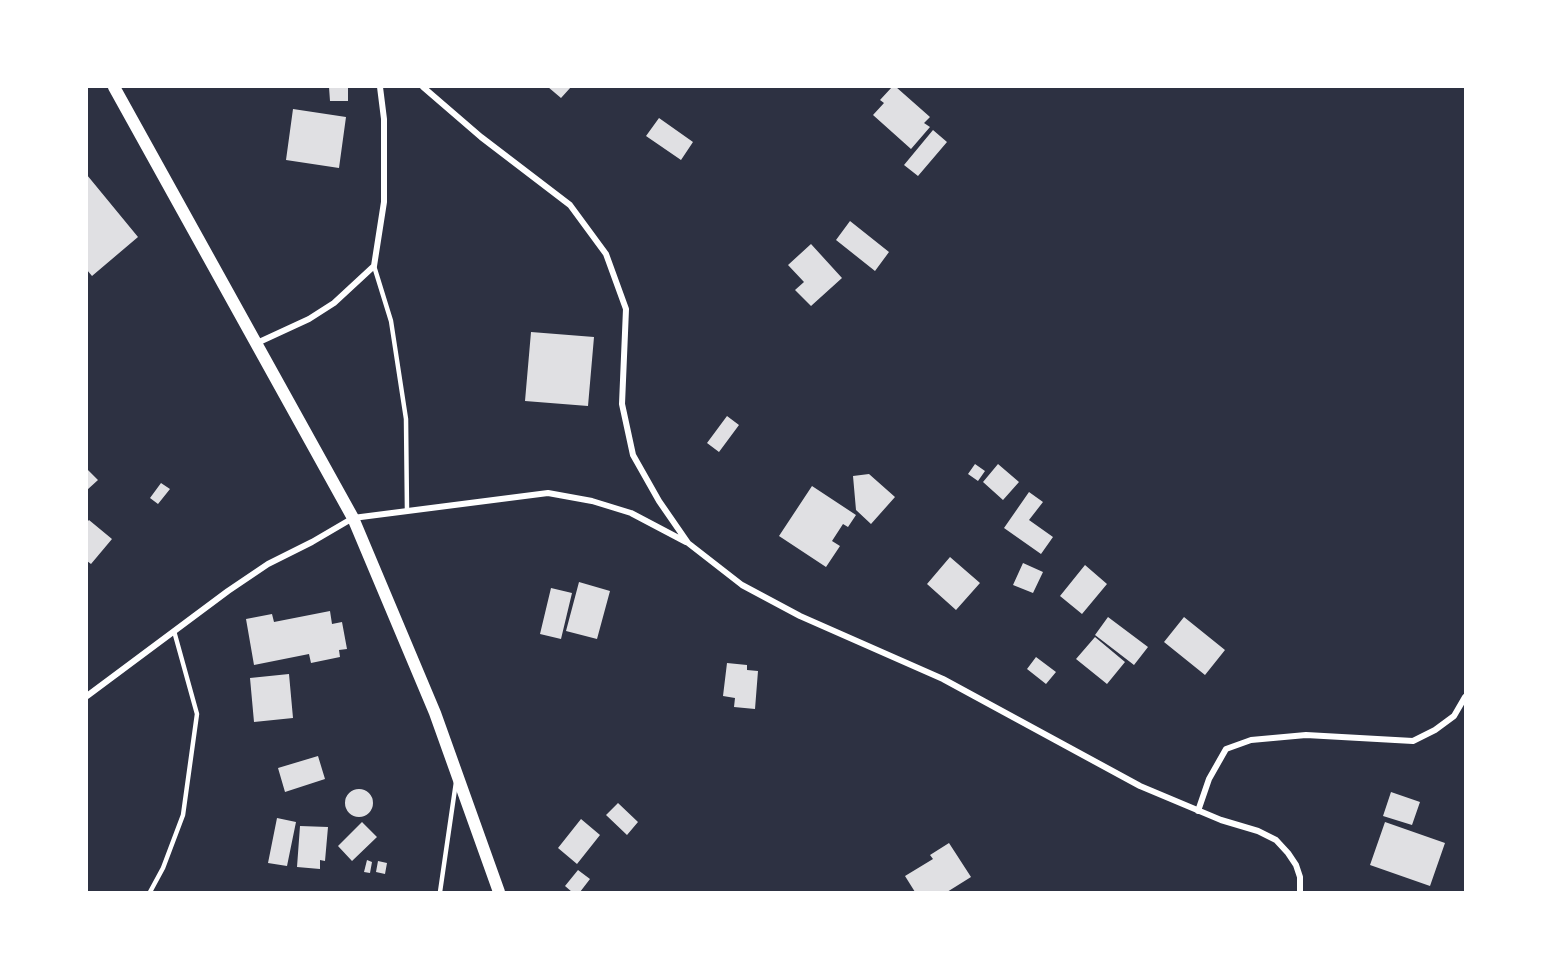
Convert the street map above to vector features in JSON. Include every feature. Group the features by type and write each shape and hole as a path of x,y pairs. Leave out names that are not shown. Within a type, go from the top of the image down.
{"main road":[{"path":"114,87 353,518 435,713 499,892"}],"street":[{"path":"257,343 309,319 334,303 374,266 384,202 384,119 380,87"},
{"path":"423,87 481,138 570,205 606,254 626,309 621,404 633,455 659,501 688,543"},
{"path":"87,696 268,564 353,518 548,493 592,501 631,513 688,543 742,585 800,616 943,679 1108,770 1198,811 1258,831 1275,840 1296,865 1300,877 1300,892"},
{"path":"1198,811 1209,779 1226,749 1251,740 1306,735 1413,741 1435,730 1454,716 1465,697"}],"lane":[{"path":"374,266 391,321 406,419 407,511"},
{"path":"150,892 163,868 183,815 197,714 174,631"},
{"path":"440,892 457,775"}],"building":[{"path":"329,87 348,87 348,101 330,101"},
{"path":"548,87 571,87 561,98"},
{"path":"892,87 896,87 930,117 924,123 930,127 911,149 873,115 884,103 880,100"},
{"path":"293,109 346,117 339,168 286,160"},
{"path":"659,118 693,142 681,160 646,136"},
{"path":"933,130 947,142 918,176 904,165"},
{"path":"87,175 138,237 92,276 87,270"},
{"path":"850,221 889,252 875,271 836,240"},
{"path":"811,244 842,278 811,306 795,290 804,282 788,265"},
{"path":"531,332 594,337 588,406 525,401"},
{"path":"727,416 739,425 719,452 707,443"},
{"path":"975,464 985,471 978,481 968,474"},
{"path":"998,464 1019,482 1003,500 983,482"},
{"path":"87,469 98,480 87,490"},
{"path":"869,474 895,497 871,524 856,510 853,476"},
{"path":"161,483 170,489 158,504 150,498"},
{"path":"812,486 856,515 848,527 843,524 832,541 840,546 826,567 779,536"},
{"path":"1029,492 1043,502 1029,520 1053,537 1041,554 1004,528"},
{"path":"89,520 112,539 91,564 87,561 87,522"},
{"path":"950,557 980,583 956,610 927,584"},
{"path":"1023,563 1043,572 1033,593 1013,585"},
{"path":"1085,565 1107,584 1082,614 1060,596"},
{"path":"579,582 610,591 597,639 566,631"},
{"path":"551,588 572,593 561,639 540,634"},
{"path":"330,611 332,624 342,622 347,649 339,650 340,657 311,663 309,654 254,665 246,619 272,614 274,622"},
{"path":"1108,617 1148,647 1134,665 1095,635"},
{"path":"1184,617 1225,650 1205,675 1164,642"},
{"path":"1095,637 1125,662 1107,684 1076,659"},
{"path":"1036,657 1056,672 1046,684 1027,669"},
{"path":"727,663 747,665 747,670 758,671 755,709 734,707 735,698 723,696"},
{"path":"289,674 293,718 254,722 250,678"},
{"path":"318,756 325,779 285,792 278,768"},
{"path":"359,789 369,793 373,803 369,813 359,817 349,813 345,803 349,793"},
{"path":"1391,792 1420,802 1412,825 1383,816"},
{"path":"618,803 638,822 627,835 606,815"},
{"path":"277,818 296,822 287,866 268,863"},
{"path":"581,819 600,835 577,864 558,848"},
{"path":"362,822 377,837 352,861 338,846"},
{"path":"1385,822 1445,843 1430,886 1370,865"},
{"path":"300,826 328,827 325,861 320,860 320,869 297,867"},
{"path":"949,843 971,877 947,892 915,892 905,876 933,859 930,855"},
{"path":"367,860 372,862 370,873 364,872"},
{"path":"378,861 387,863 385,874 376,872"},
{"path":"578,870 590,879 580,892 572,892 565,886"}]}
